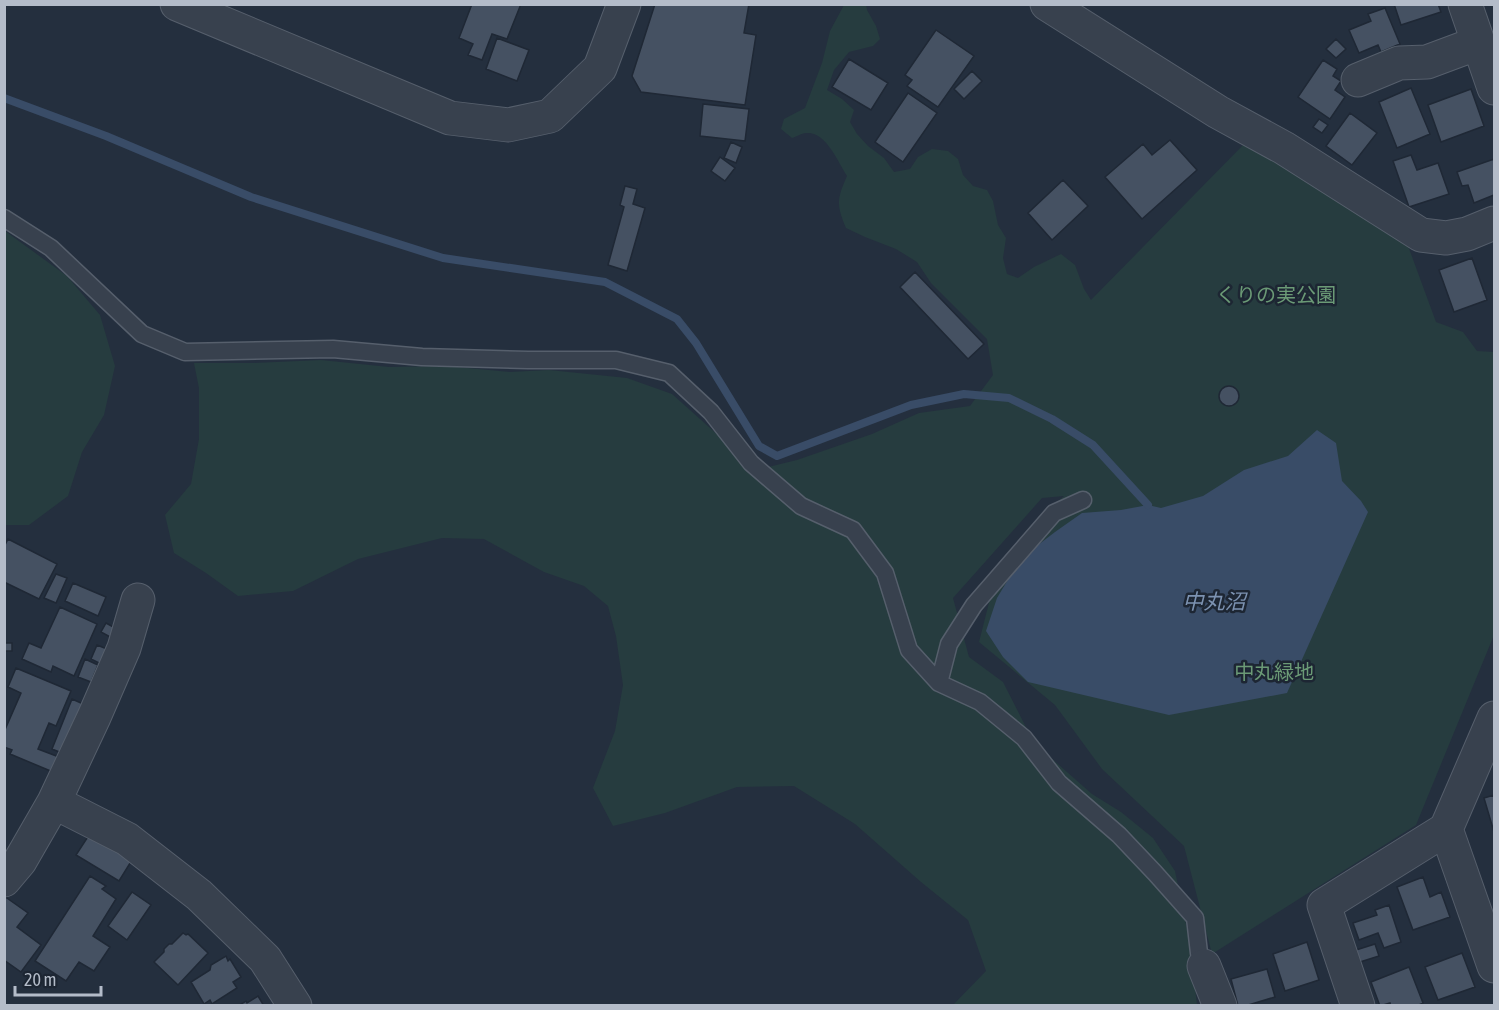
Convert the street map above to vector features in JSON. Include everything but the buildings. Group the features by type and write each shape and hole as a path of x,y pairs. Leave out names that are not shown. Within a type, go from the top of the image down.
{"street":[{"path":"177,4 450,118 508,125 550,116 600,68 624,4"},
{"path":"1047,4 1218,112 1284,148 1421,235 1446,238 1467,234 1494,223"},
{"path":"1465,4 1494,88"},
{"path":"1358,80 1399,63 1426,62 1478,44"},
{"path":"4,880 20,861 54,802 124,648 138,600"},
{"path":"1358,1005 1324,905 1446,830 1492,733"},
{"path":"54,802 128,839 199,895 265,959 296,1005"},
{"path":"1446,830 1494,965"},
{"path":"1204,966 1220,1005"}],"lane":[{"path":"4,218 51,249 142,334 185,352 333,349 422,357 616,360 669,373 711,412 751,463 801,506 853,530 885,573 909,650 939,683 980,702 1024,738 1059,783 1119,836 1155,873 1195,918 1199,953 1204,966"},
{"path":"939,683 949,644 974,605 1053,513 1083,500"}],"green space":[{"path":"844,5 866,5 880,39 873,46 849,52 834,70 827,90 854,110 850,122 857,134 884,158 894,172 910,169 918,157 932,149 948,151 958,159 963,175 973,186 987,190 993,201 998,225 1006,238 1003,258 1007,274 1018,278 1034,267 1061,254 1075,265 1091,300 1247,141 1407,243 1436,322 1463,332 1477,351 1494,352 1494,635 1416,825 1212,954 1184,846 1102,769 1055,705 979,642 993,587 1064,496 1042,498 953,598 969,657 1003,682 1034,743 1092,794 1121,812 1153,838 1175,871 1190,943 1197,1005 953,1005 986,971 968,920 855,824 794,786 737,787 665,813 613,826 593,788 615,731 623,685 616,636 608,606 584,586 544,572 484,539 442,538 358,559 293,591 238,596 174,553 165,515 191,484 199,439 199,388 194,363 321,360 389,367 447,366 510,372 549,370 627,378 672,394 719,436 747,472 797,460 872,434 919,413 970,406 993,375 987,339 931,283 917,262 896,249 846,228 839,202 847,176 831,148 820,137 813,134 804,133 792,138 781,129 784,119 805,108 822,63 830,31"},
{"path":"5,231 67,276 100,315 115,366 104,415 82,452 68,496 29,525 5,525"}],"water":[{"name":"中丸沼","path":"1317,430 1336,443 1342,481 1368,512 1287,693 1169,715 1028,682 1003,657 986,631 997,598 1021,558 1055,532 1082,513 1148,505 1161,508 1203,496 1244,470 1288,456"}],"waterway":[{"path":"4,98 106,136 251,197 443,258 605,282 677,319 696,343 759,446 777,456 911,405 964,394 1009,398 1052,419 1093,445 1148,505"}],"park label":[{"name":"くりの実公園","path":"1276,294"},
{"name":"中丸緑地","path":"1274,671"}]}
